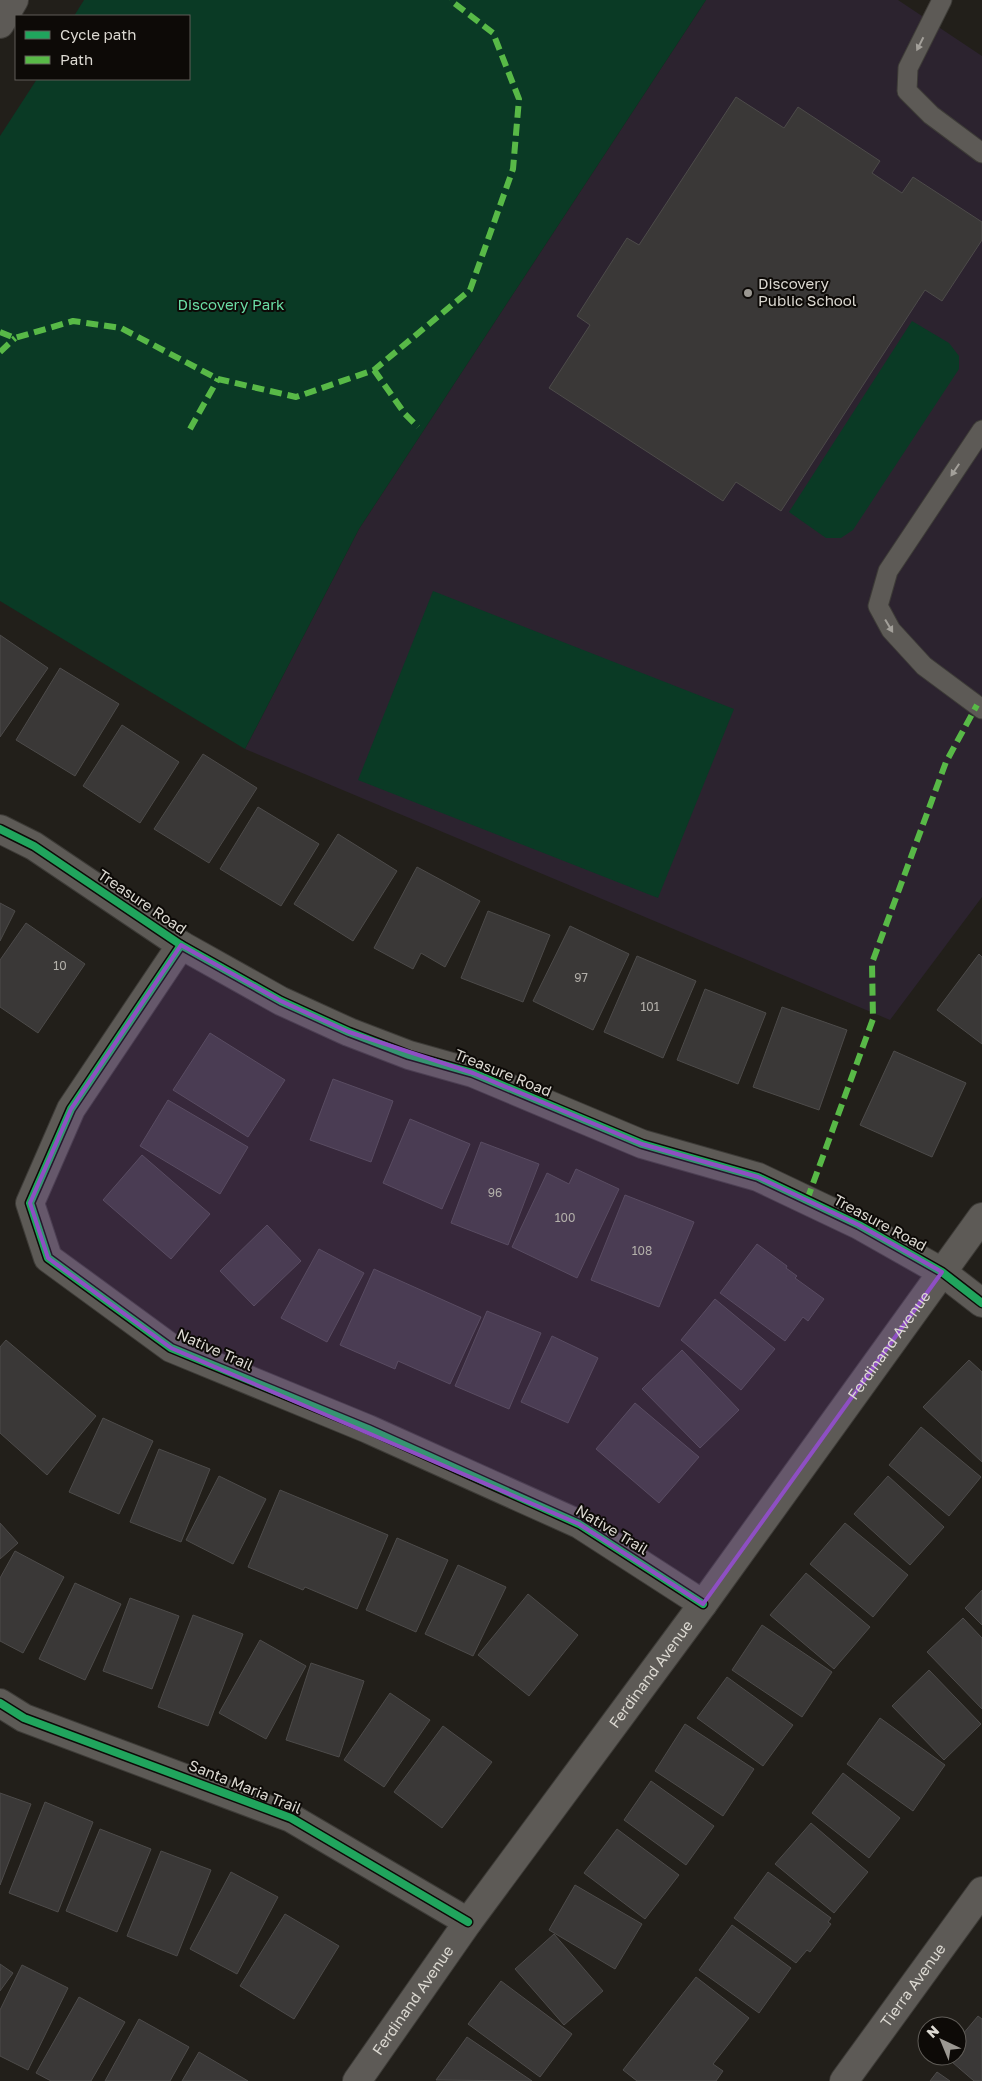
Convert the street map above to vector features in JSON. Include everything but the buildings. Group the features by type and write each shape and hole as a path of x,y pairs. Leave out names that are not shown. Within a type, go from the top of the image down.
{"street":[{"path":"0,24 14,0"},
{"name":"Treasure Road","path":"0,829 34,846 181,945 281,1001 349,1032 409,1054 474,1073 642,1144 758,1177 859,1225 942,1272 982,1303"},
{"name":"Native Trail","path":"181,945 71,1109 30,1203 48,1258 171,1348 368,1430 579,1524 703,1604"},
{"name":"Ferdinand Avenue","path":"357,2081 468,1922 703,1604 982,1217"},
{"name":"Santa Maria Trail","path":"0,1703 24,1718 290,1818 468,1922"},
{"name":"Tierra Avenue","path":"844,2081 982,1891"}],"lane":[{"path":"942,0 908,68 908,91 930,115 982,152"},
{"path":"982,430 888,571 878,606 891,630 924,666 982,709"}],"highlighted area":[{"path":"181,945 281,1001 349,1032 473,1073 642,1144 758,1177 859,1225 942,1272 703,1604 579,1524 171,1348 48,1258 30,1203 71,1109"}],"shaded area":[{"name":"Discovery Public School","path":"706,0 898,0 982,56 982,897 890,1020 245,749 359,529"}],"green space":[{"name":"Discovery Park","path":"84,0 706,0 359,529 245,749 0,601 0,136 36,80 190,80 190,15 75,15"},
{"path":"912,321 949,343 959,356 959,369 853,530 841,538 826,538 789,512"},
{"path":"433,591 734,709 658,898 358,780"}],"marked path":[{"path":"0,332 15,338 73,321 121,328 218,379 296,397 374,370 470,290 513,169 519,99 493,33 450,0"},
{"path":"0,352 15,338"},
{"path":"374,370 405,414 418,427"},
{"path":"190,429 218,379"},
{"path":"807,1200 873,1019 872,963 946,762 977,705"}],"cycle path":[{"path":"0,829 34,846 181,945 281,1001 349,1032 409,1055 473,1073 642,1144 758,1177 859,1225 942,1272 982,1303"},
{"path":"181,945 71,1109 30,1203 48,1258 171,1348 368,1429 579,1524 703,1604"},
{"path":"0,1703 24,1718 291,1818 468,1922"}],"place":[{"name":"Discovery Public School","path":"748,293"}]}
